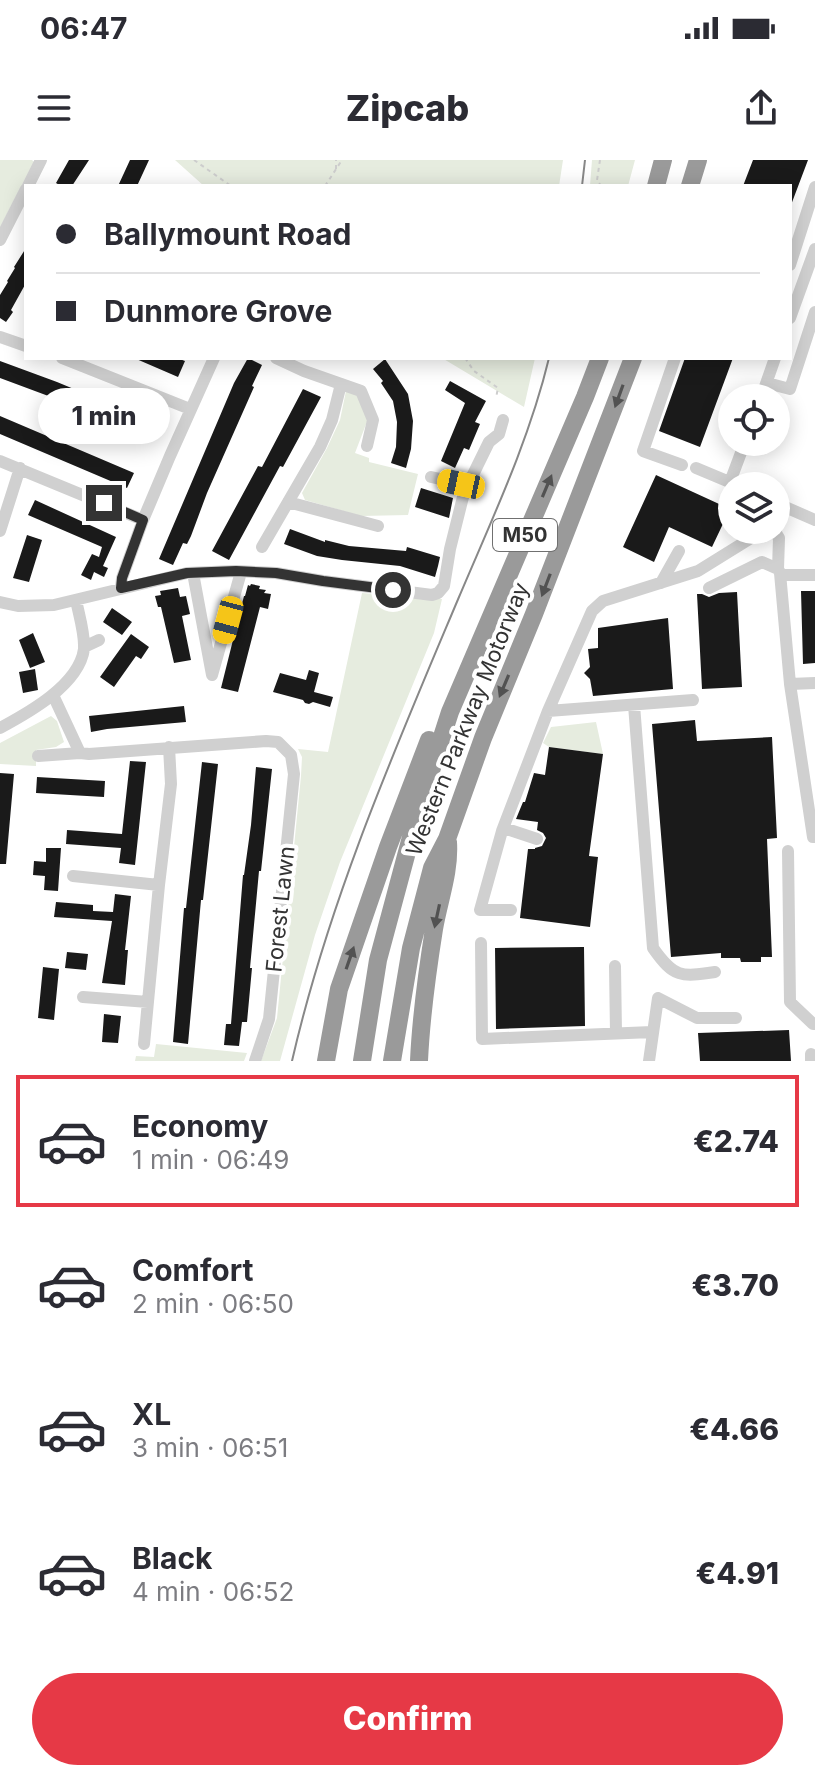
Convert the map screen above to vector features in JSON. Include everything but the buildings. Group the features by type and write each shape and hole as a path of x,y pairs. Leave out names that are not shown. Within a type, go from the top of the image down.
{"highway":[{"path":"657,184 663,160"},
{"path":"691,184 698,160"},
{"name":"Western Parkway Motorway","path":"362,1061 378,960 418,811 450,712 599,360"},
{"name":"Western Parkway Motorway","path":"392,1061 411,948 432,868 447,839 483,738 632,360"},
{"name":"M50","path":"324,1061 339,989 388,847 428,741 450,712"},
{"name":"M50","path":"419,1061 428,973 447,867 447,839"}],"street":[{"path":"29,184 41,160"},
{"path":"792,259 815,187"},
{"path":"0,240 24,194"},
{"path":"792,312 815,249"},
{"path":"792,274 802,286"},
{"path":"774,360 767,383 790,389 815,312"},
{"path":"0,337 24,345"},
{"path":"79,360 190,409"},
{"path":"121,588 143,520 213,360"},
{"path":"280,360 361,391 373,420 367,446"},
{"path":"674,360 643,451 718,478"},
{"path":"262,547 307,472 326,433 341,384"},
{"path":"0,602 18,606 54,605 193,573 241,572 276,573 432,595 438,593 444,586 450,549 468,485 489,442 499,434 503,420"},
{"path":"0,461 143,520"},
{"path":"0,531 20,468"},
{"path":"431,477 468,485"},
{"path":"288,502 378,526"},
{"path":"790,510 815,520"},
{"path":"511,910 480,910 504,828 548,711 592,611 603,601 698,571 741,544"},
{"path":"779,544 790,684 815,837"},
{"path":"661,583 679,551"},
{"path":"709,588 762,562 784,575 815,575"},
{"path":"193,573 212,679 241,572"},
{"path":"0,728 53,695 81,661 84,647 76,600"},
{"path":"84,647 99,640"},
{"path":"790,684 815,683"},
{"path":"53,695 80,753"},
{"path":"548,711 693,700"},
{"path":"634,705 653,948 666,966 685,976 715,972"},
{"name":"Forest Lawn","path":"169,747 266,741 278,742 291,755 294,774 269,1019 255,1061"},
{"path":"38,756 169,747 171,784 144,1044"},
{"path":"504,828 537,839"},
{"path":"788,851 790,1002 815,1024"},
{"path":"73,876 159,885"},
{"path":"481,943 482,1039 652,1032"},
{"path":"615,966 616,1033"},
{"path":"83,997 148,1002"},
{"path":"649,1061 658,998 697,1018 736,1018"}],"path":[{"path":"194,160 228,184"},
{"path":"336,160 336,170"},
{"path":"326,184 342,160"},
{"path":"600,160 597,180 600,184"},
{"path":"466,360 474,371 498,388 496,398"}],"shaded area":[{"path":"0,160 34,162 0,227"},
{"path":"175,160 563,160 559,184 202,184"},
{"path":"592,160 635,160 629,184 590,184"},
{"path":"445,360 535,360 524,407"},
{"path":"346,391 359,395 368,419 355,453 369,458 369,462 418,474 408,515 361,516 305,500 302,493 340,420"},
{"path":"362,593 442,599 434,633 340,862 315,935 280,1061 261,1061 277,1018 301,776 302,757 298,749 328,752"},
{"path":"51,716 57,721 64,742 56,747 36,750 36,766 0,764 0,743"},
{"path":"596,722 603,754 549,747 543,743 551,727"},
{"path":"156,1044 247,1053 244,1061 135,1061 136,1056 154,1057"}],"tram line":[{"path":"582,184 585,160"},
{"path":"292,1061 325,942 365,826 509,479 548,360"}],"route":[{"path":"104,503 143,520 121,588 187,573 236,571 276,573 393,590"}]}
